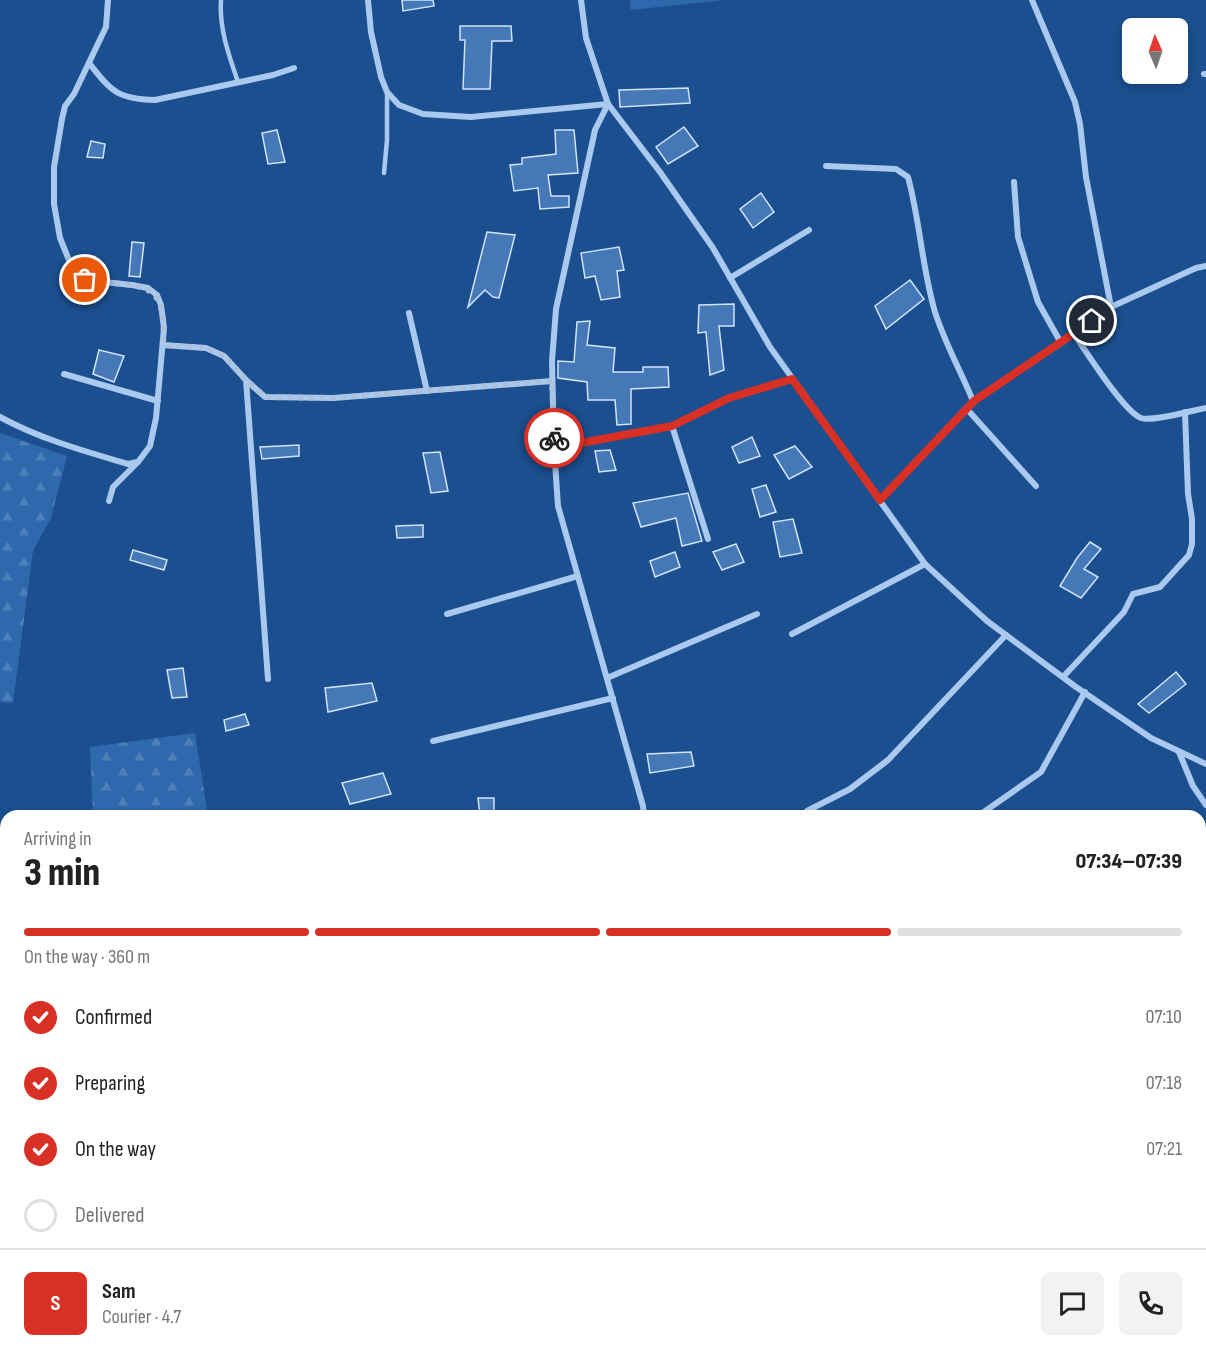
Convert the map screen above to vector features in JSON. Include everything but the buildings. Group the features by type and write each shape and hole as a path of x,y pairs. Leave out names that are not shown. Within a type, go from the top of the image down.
{"street":[{"path":"108,0 106,27 74,94 65,106 54,167 54,204 60,238 74,270 85,280 148,288 157,296 161,305 164,328 158,401 150,446 138,462 113,487 109,501"},
{"path":"368,0 371,32 381,77 387,93 399,105 423,114 471,117 608,104"},
{"path":"581,0 586,38 608,104 660,172 712,248 770,347 792,379 925,564 987,621 1063,677 1151,738 1206,764"},
{"path":"1032,0 1075,102 1086,177 1111,307"},
{"path":"89,63 118,95 135,100 154,100 294,68"},
{"path":"608,104 595,130 556,309 552,362 554,448 558,506 642,810"},
{"path":"826,166 896,169 908,177 920,245 936,314 974,401"},
{"path":"1014,182 1018,237 1038,302 1061,344"},
{"path":"730,278 809,230"},
{"path":"880,500 974,401 1061,344 1111,307 1196,268 1206,266"},
{"path":"409,313 427,391"},
{"path":"1074,334 1128,409 1140,418 1153,420 1206,408"},
{"path":"163,345 206,348 224,356 265,397 333,398 552,381"},
{"path":"64,374 158,401"},
{"path":"554,448 672,426 729,398 792,379"},
{"path":"246,380 268,679"},
{"path":"967,409 1036,486"},
{"path":"1063,677 1124,612 1133,594 1160,587 1189,555 1192,544 1192,519 1188,494 1185,412"},
{"path":"0,417 69,447 128,464 138,462"},
{"path":"672,426 708,539"},
{"path":"792,634 925,564"},
{"path":"447,614 578,576"},
{"path":"607,678 758,614"},
{"path":"809,810 850,789 888,760 1006,635"},
{"path":"987,810 1041,772 1085,692"},
{"path":"433,741 613,698"},
{"path":"1179,752 1193,786 1206,805"}],"lane":[{"path":"221,0 222,27 238,82"},
{"path":"384,173 387,93"}],"green space":[{"path":"630,0 725,0 631,10"},
{"path":"0,433 67,456 51,518 33,551 13,703 0,702"},
{"path":"195,733 207,810 93,810 90,747"}],"way so far":[{"path":"85,280 148,288 157,296 161,305 164,328 163,345 206,348 224,356 265,397 333,398 552,381 554,438"}],"route":[{"path":"554,438 554,448 672,426 729,398 792,379 880,500 974,401 1092,321"}]}
